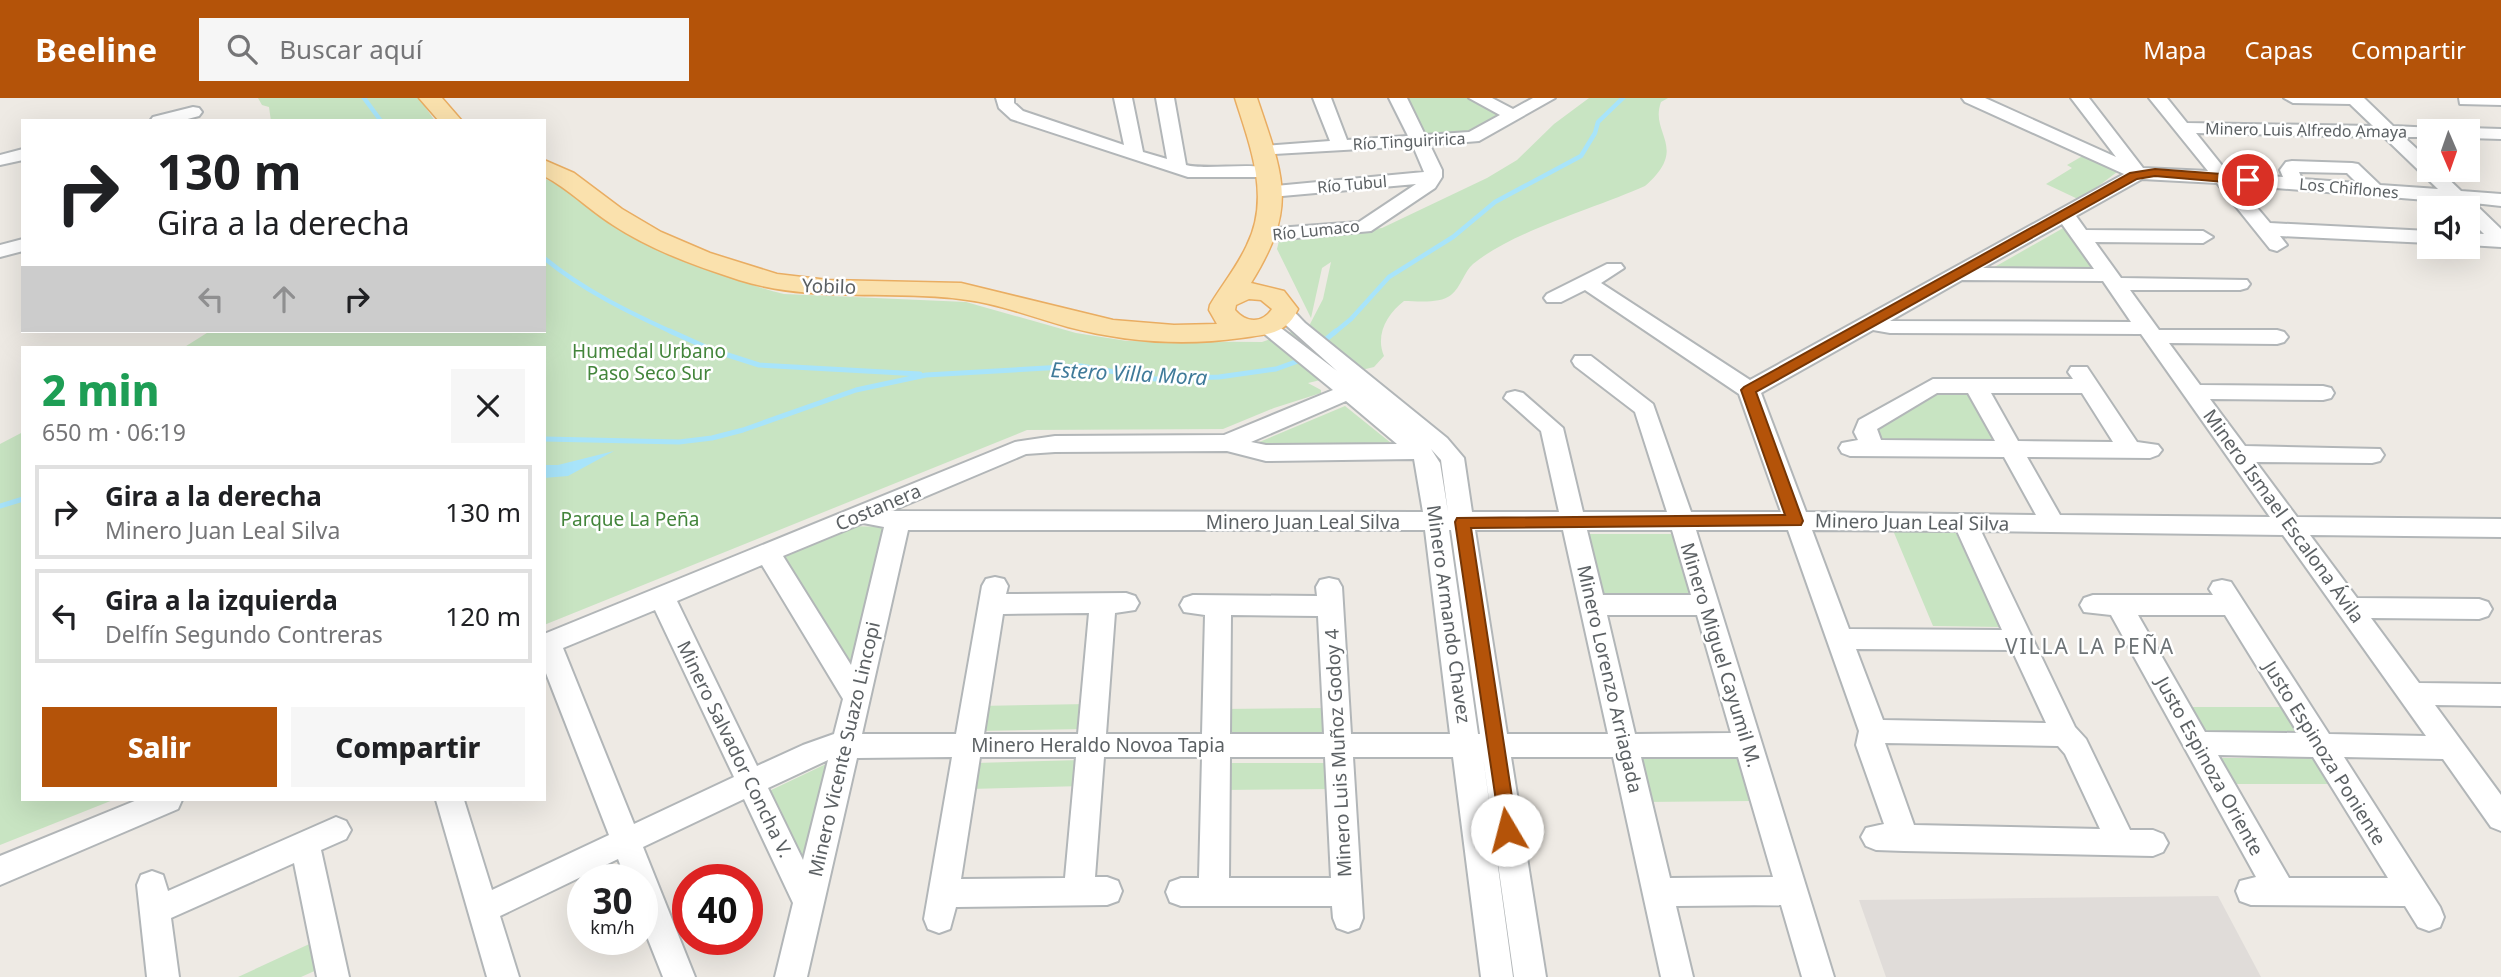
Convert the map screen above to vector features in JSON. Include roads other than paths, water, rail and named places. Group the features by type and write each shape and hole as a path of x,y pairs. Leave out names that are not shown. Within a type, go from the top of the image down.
{"main road":[{"path":"429,98 449,119"},
{"path":"1246,98 1267,171 1263,239 1277,322 1238,326 1227,319 1222,310 1263,239"},
{"name":"Yobilo","path":"546,168 569,180 631,226 687,251 762,279 821,287 960,290 996,297 1094,325 1138,330 1209,333 1277,322 1271,294 1257,291 1242,292 1189,319 1138,330"}],"street":[{"path":"1005,98 1005,104 1017,115 1178,170 1209,174 1267,171"},
{"path":"1123,98 1135,155"},
{"path":"1165,98 1178,170"},
{"path":"1322,98 1340,145"},
{"path":"1398,98 1433,170 1433,177"},
{"path":"1478,98 1513,115"},
{"name":"Río Tinguiririca","path":"1267,171 1340,145 1473,137 1508,121 1513,115 1546,98"},
{"path":"1971,98 2138,174"},
{"path":"2063,98 2085,104 2138,174"},
{"path":"2158,98 2277,245"},
{"path":"2293,98 2355,99 2455,196"},
{"path":"2466,100 2501,100"},
{"path":"165,119 193,110"},
{"name":"Minero Luis Alfredo Amaya","path":"2183,128 2417,132"},
{"path":"2480,133 2501,134"},
{"path":"0,159 21,154"},
{"name":"Río Tubul","path":"1267,171 1433,177"},
{"path":"1749,390 2138,174"},
{"name":"Los Chiflones","path":"2138,174 2224,178 2444,196"},
{"name":"Río Lumaco","path":"1263,239 1364,227 1422,189 1433,177"},
{"name":"Los Chiflones","path":"2480,199 2501,200"},
{"name":"Minero Ismael Escalona Ávila","path":"2066,216 2451,748 2490,788 2501,818"},
{"path":"2480,220 2501,240"},
{"path":"2264,229 2417,236"},
{"path":"2081,236 2203,237"},
{"path":"2480,239 2501,240"},
{"path":"0,251 21,246"},
{"path":"1554,298 1614,268"},
{"path":"1960,274 2240,284"},
{"path":"1586,282 1749,390 1873,731 1870,745 1890,838 2153,843"},
{"name":"Minero Armando Chavez","path":"1277,322 1352,383 1449,452 1453,463 1450,522 1467,745 1497,977"},
{"path":"1870,323 1890,327 2277,337"},
{"name":"Minero Miguel Cayumil M.","path":"1583,360 1645,409 1682,522 1818,977"},
{"path":"2084,379 2140,450 1862,448 1867,425 1933,386 1975,385 2084,379"},
{"name":"Minero Armando Chavez","path":"1352,383 1421,451 1450,522 1495,745 1530,977"},
{"name":"Costanera","path":"1227,443 1352,383"},
{"path":"1975,385 2053,524"},
{"path":"2195,392 2323,393"},
{"name":"Minero Lorenzo Arriagada","path":"1515,398 1552,428 1678,977"},
{"name":"Costanera","path":"546,644 1013,450 1034,445 1227,443 1266,453 1421,451"},
{"path":"2240,454 2372,455"},
{"name":"Minero Juan Leal Silva","path":"861,514 898,522 1795,521 2501,527"},
{"name":"Minero Vicente Suazo Lincopi","path":"791,977 898,522"},
{"path":"1965,523 2065,735 2076,747 2121,842"},
{"path":"768,553 856,697"},
{"path":"994,595 1114,603 1092,746 1093,891 941,906 968,746 994,595"},
{"name":"Minero Salvador Concha V.","path":"662,597 808,902"},
{"name":"Minero Luis Muñoz Godoy 4","path":"1214,892 1347,905 1329,597 1205,605 1216,745"},
{"name":"Justo Espinoza Poniente","path":"2106,605 2227,597 2421,904"},
{"path":"1592,604 1706,605"},
{"name":"Justo Espinoza Oriente","path":"2106,605 2197,743 2266,891 2421,904"},
{"path":"2351,608 2479,609"},
{"path":"1839,639 2021,640"},
{"path":"546,644 635,864"},
{"path":"2412,694 2501,695"},
{"path":"1873,731 2065,735"},
{"path":"2197,743 2451,748"},
{"path":"1181,892 1214,892 1216,745"},
{"name":"Minero Heraldo Novoa Tapia","path":"483,909 824,748 1748,745"},
{"path":"0,872 13,864 166,801"},
{"path":"450,801 503,977"},
{"path":"163,977 153,898 305,844 336,830"},
{"path":"305,844 332,977"},
{"path":"1658,892 1792,891"},
{"path":"658,923 679,977"}],"water":[{"path":"614,451 568,476 546,478 546,465 558,465"}],"waterway":[{"path":"364,98 380,119"},
{"name":"Estero Villa Mora","path":"1334,333 1351,319 1389,277 1453,237 1495,202 1581,156 1595,133 1598,122 1623,98"},
{"path":"546,259 606,300 674,333"},
{"path":"670,331 712,350 759,365 920,374"},
{"name":"Estero Villa Mora","path":"546,439 679,442 712,438 743,430 856,390 926,375 1081,366 1155,379 1219,377 1276,369 1301,360 1336,331"},
{"name":"Estero Villa Mora","path":"0,506 21,500"}],"district":[{"name":"VILLA LA PEÑA","path":"2090,646"}],"park label":[{"name":"Humedal Urbano Paso Seco Sur","path":"649,362"},
{"name":"Parque La Peña","path":"630,519"}]}
